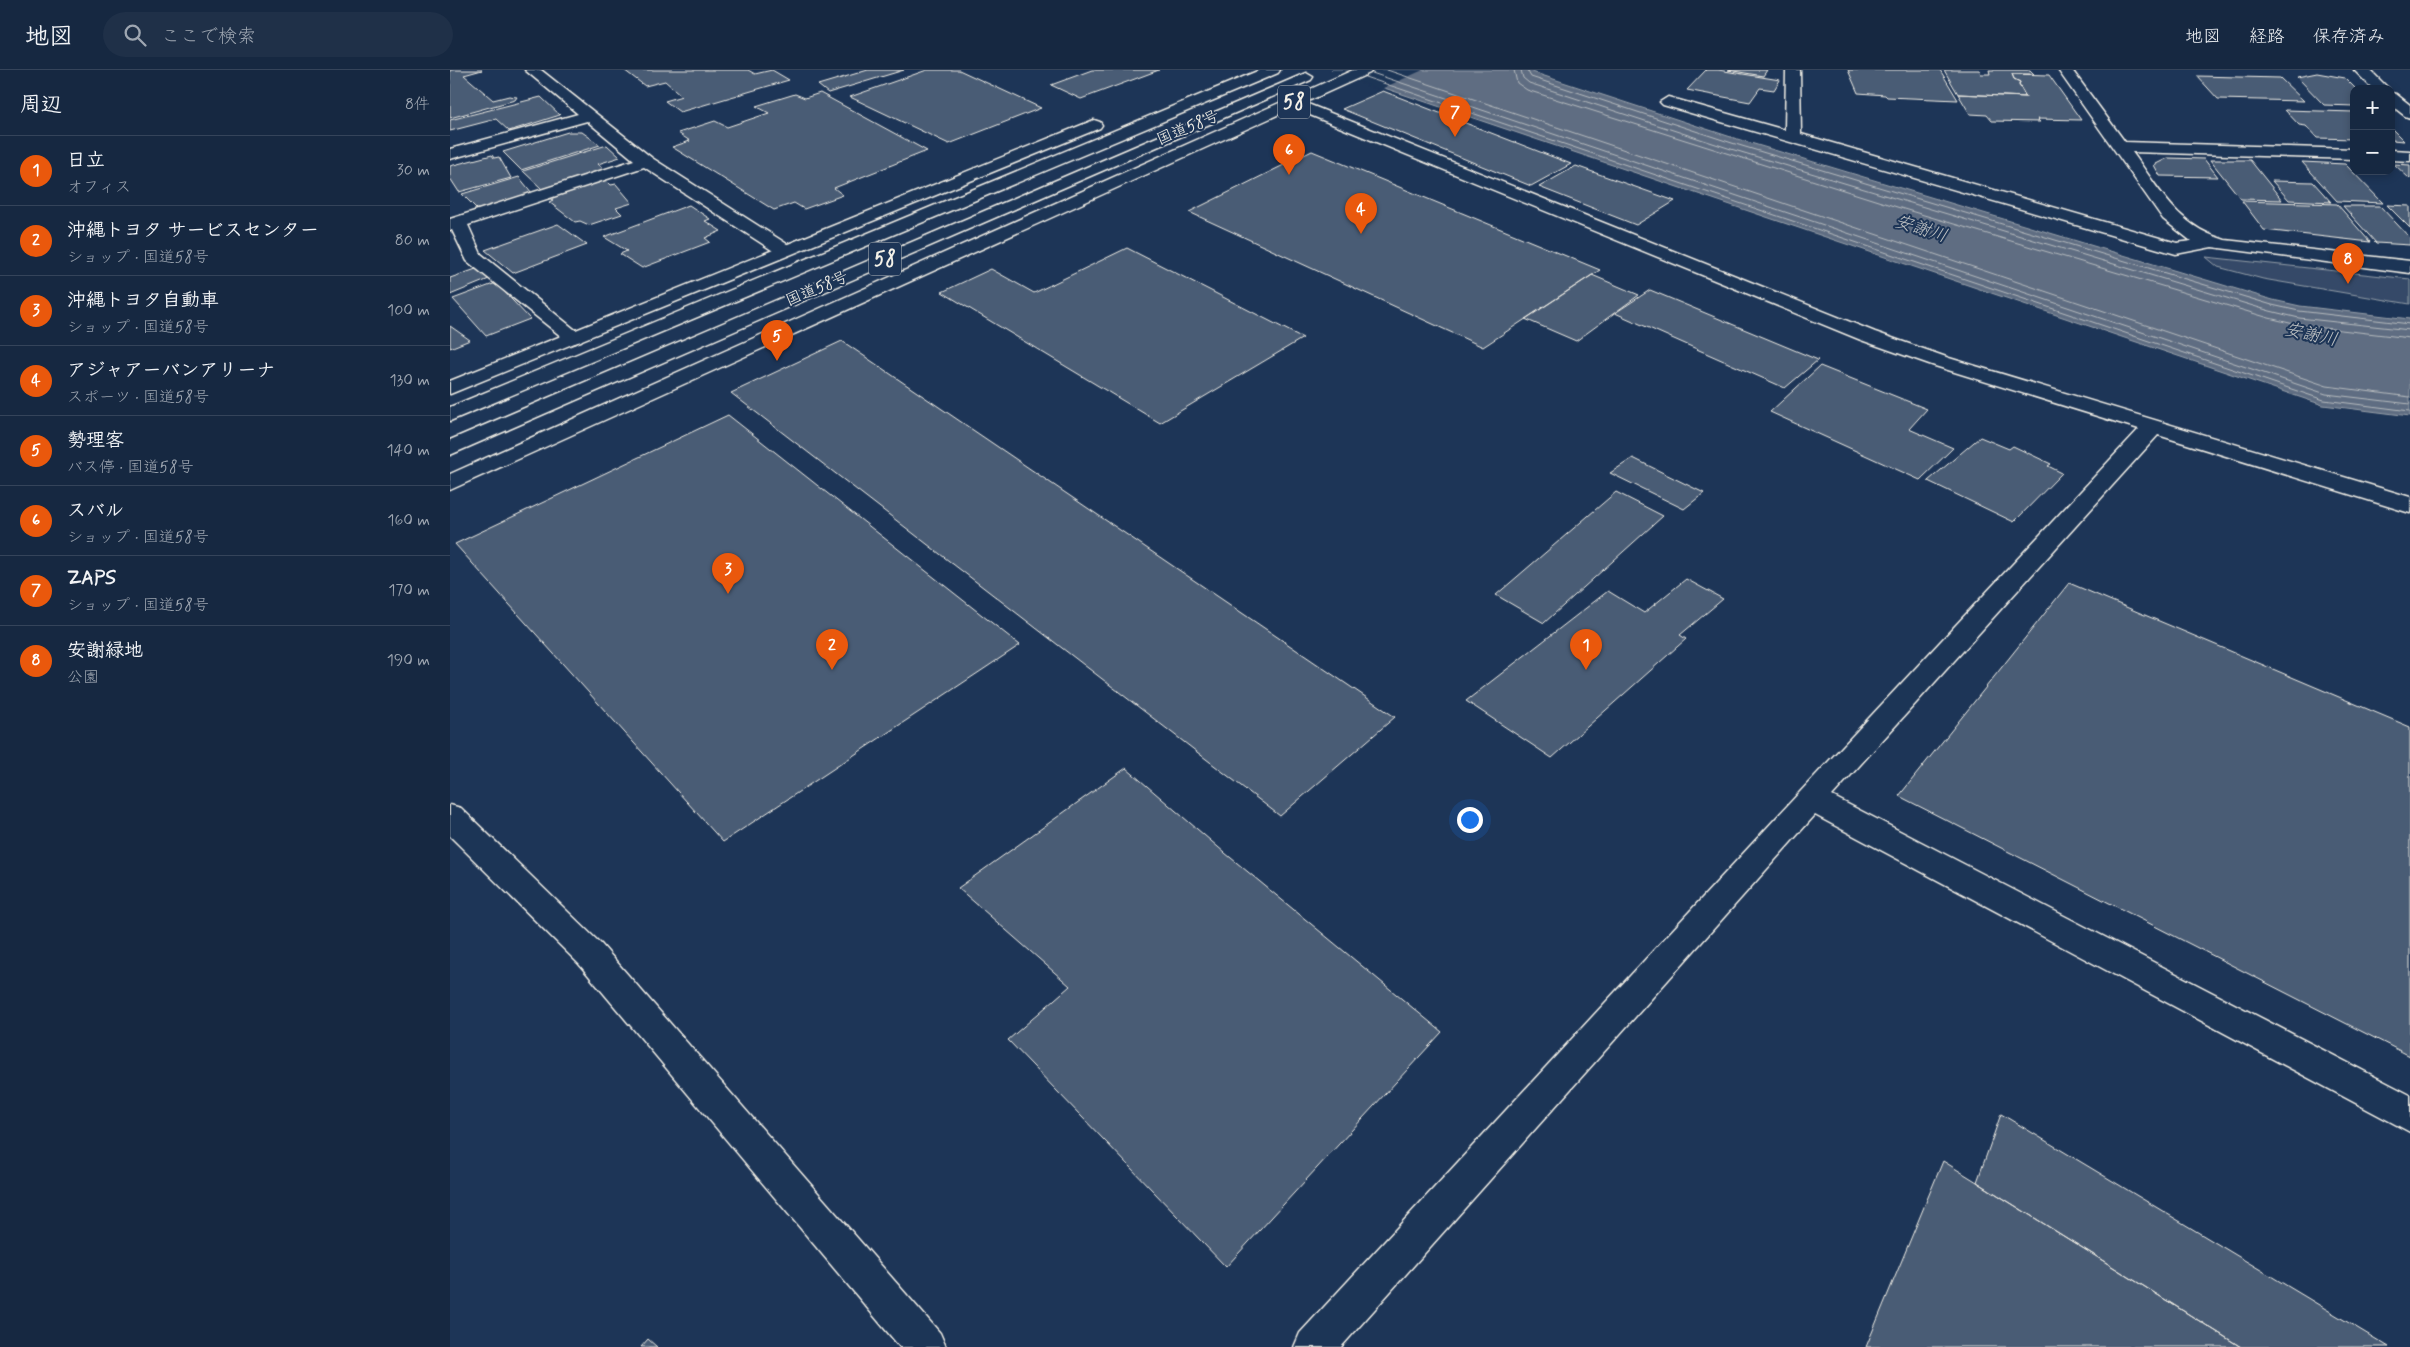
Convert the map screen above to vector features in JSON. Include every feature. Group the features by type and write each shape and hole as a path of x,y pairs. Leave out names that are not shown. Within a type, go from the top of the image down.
{"main road":[{"path":"532,70 646,161 784,250"},
{"name":"国道58号","path":"450,415 1272,70"},
{"name":"国道58号","path":"450,448 1321,70"},
{"name":"58","path":"450,483 1365,70"},
{"path":"1793,70 1793,137"},
{"path":"2065,70 2170,215 2180,226 2199,238 2264,252 2410,267"},
{"path":"2361,70 2378,85"},
{"path":"2395,100 2410,113"},
{"path":"1668,102 2176,249 2211,242"},
{"path":"1293,103 1868,336 1942,362 2410,505"},
{"path":"450,154 588,116"},
{"name":"58","path":"450,388 1107,119"},
{"path":"2122,147 2350,154"},
{"path":"2395,155 2410,156"},
{"path":"574,337 473,258 454,224 646,161"},
{"path":"1314,1347 1810,799 2154,426"},
{"path":"1810,799 2410,1114"},
{"path":"450,817 590,954 926,1347"}],"shaded area":[{"path":"2206,257 2410,279 2410,304 2263,279 2218,267"}],"water":[{"name":"安謝川","path":"1331,70 1526,70 1734,138 2273,300 2300,306 2410,319 2410,416 2323,405"}],"pier":[{"path":"1329,70 1423,70 1379,90"}],"building":[{"path":"450,70 482,70 464,75 493,100 509,96 517,97 515,100 450,118"},
{"path":"624,70 748,70 755,74 772,70 789,80 680,112 665,101 682,96 665,81 645,86"},
{"path":"868,70 904,70 828,93 818,85"},
{"path":"927,70 959,70 1041,108 949,144 850,97"},
{"path":"1092,70 1159,70 1081,99 1051,85"},
{"path":"1706,70 1718,70 1780,80 1774,90 1760,88 1750,102 1687,90"},
{"path":"1728,70 1767,70 1763,76"},
{"path":"1848,70 1940,70 1958,100 1887,97 1885,95 1858,93"},
{"path":"1944,70 1979,70 1981,74 1990,74 1989,70 2030,70 2034,74 2012,74 2014,79 2020,82 2019,85 2026,97 1958,94"},
{"path":"2317,73 2345,78 2352,85 2350,85 2350,106 2324,105 2297,77"},
{"path":"2012,74 2049,75 2081,120 2037,119 2040,122 1992,121 1987,115 1970,114 1958,94 2026,97 2019,85 2020,82 2014,79"},
{"path":"2197,76 2280,78 2304,101 2218,99"},
{"path":"1383,91 1571,164 1531,186 1342,109"},
{"path":"820,93 927,151 834,188 843,195 804,209 794,203 774,210 672,147 690,141 678,133 715,121 727,127 769,113 756,106 795,94 805,98"},
{"path":"541,97 560,115 509,131 496,119 450,131 450,120"},
{"path":"2285,110 2350,112 2350,139 2317,138 2306,126 2299,125"},
{"path":"568,132 582,132 600,145 521,170 503,152"},
{"path":"2395,132 2404,141 2395,140"},
{"path":"607,145 620,157 598,164 604,169 542,189 523,171"},
{"path":"1312,151 1600,270 1483,347 1189,212"},
{"path":"492,155 494,158 499,157 511,178 459,192 450,178 450,166"},
{"path":"2168,158 2204,159 2218,177 2160,176 2154,165"},
{"path":"2210,160 2250,160 2282,200 2241,199"},
{"path":"2302,162 2345,164 2350,169 2350,175 2356,175 2383,203 2337,201"},
{"path":"2395,164 2410,165 2410,179 2395,165"},
{"path":"1576,166 1675,201 1636,225 1539,187"},
{"path":"519,177 532,193 478,210 462,194"},
{"path":"606,180 611,185 616,184 632,203 616,208 622,214 589,225 580,221 575,222 549,202 553,200 549,198"},
{"path":"2272,181 2313,182 2331,202 2289,200"},
{"path":"2242,201 2337,204 2370,242 2264,230"},
{"path":"689,205 710,219 705,221 721,231 705,238 710,242 642,268 620,254 627,251 604,237"},
{"path":"2387,205 2410,206 2410,228"},
{"path":"2343,206 2380,206 2410,238 2410,245 2376,243"},
{"path":"558,224 587,245 513,273 485,250"},
{"path":"1127,248 1303,338 1160,423 942,292 991,269 1034,293"},
{"path":"479,268 489,279 450,295 450,278"},
{"path":"1592,275 1639,295 1576,341 1525,319"},
{"path":"496,283 530,319 486,336 453,299"},
{"path":"1650,290 1818,360 1785,388 1615,313"},
{"path":"450,326 470,340 450,348"},
{"path":"842,341 1395,717 1280,816 731,393"},
{"path":"1820,366 1927,409 1909,429 1953,448 1920,480 1770,412"},
{"path":"728,415 1020,645 723,842 455,544"},
{"path":"1980,437 2009,449 2013,446 2051,464 2048,466 2062,473 2014,522 1928,481"},
{"path":"1633,458 1704,493 1684,509 1610,473"},
{"path":"1616,492 1663,516 1544,623 1496,595"},
{"path":"1686,579 1723,599 1680,635 1686,639 1552,758 1466,701 1608,591 1644,613"},
{"path":"2069,583 2410,727 2410,1056 1899,796"},
{"path":"1126,768 1225,853 1442,1032 1226,1267 1008,1040 1070,986 958,888"},
{"path":"2001,1114 2389,1347 2241,1347 1977,1182"},
{"path":"1943,1161 1977,1182 2241,1347 1866,1347"},
{"path":"648,1339 657,1347 641,1347"}],"place":[{"name":"ZAPS","path":"1455,137"},
{"name":"スバル","path":"1289,175"},
{"name":"アジャアーバンアリーナ","path":"1361,234"},
{"name":"安謝緑地","path":"2348,284"},
{"name":"勢理客","path":"777,361"},
{"name":"沖縄トヨタ自動車","path":"728,594"},
{"name":"沖縄トヨタ サービスセンター","path":"832,670"},
{"name":"日立","path":"1586,670"}]}
